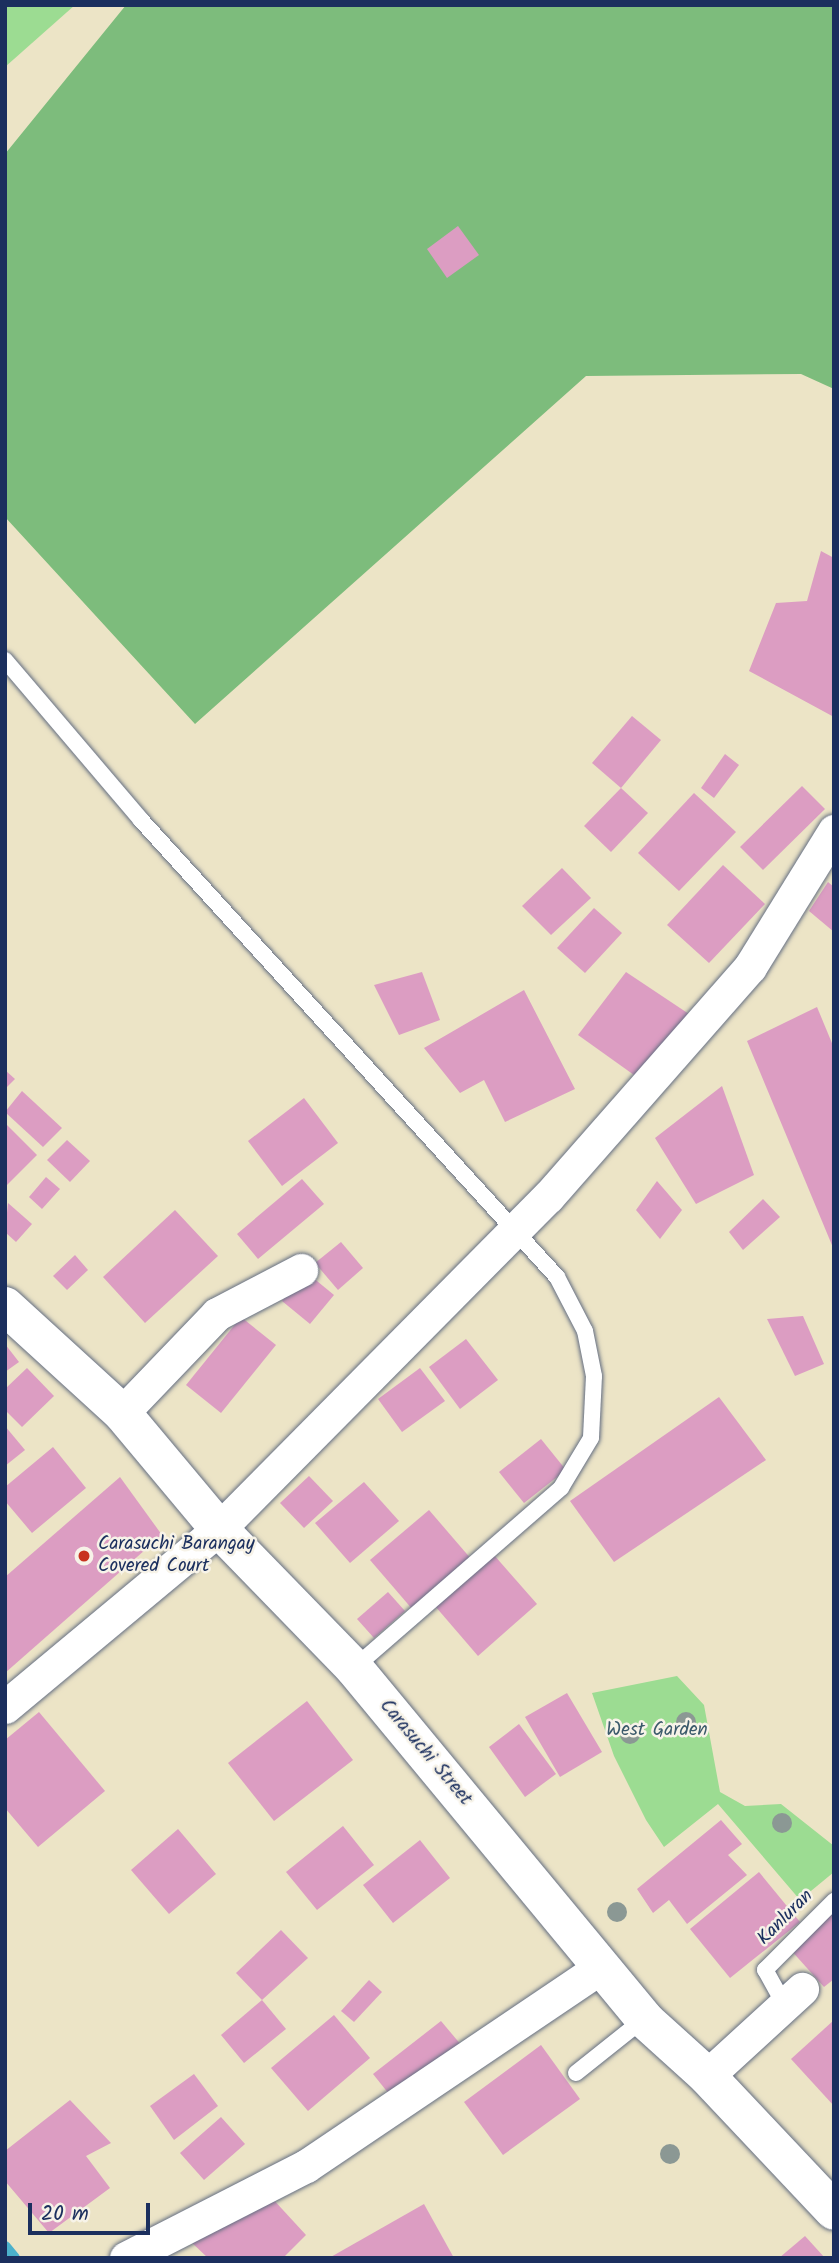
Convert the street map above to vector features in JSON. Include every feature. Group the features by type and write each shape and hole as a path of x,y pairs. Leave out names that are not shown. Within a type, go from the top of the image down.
{"street":[{"path":"5,1707 219,1529 514,1231 750,967 834,831"},
{"path":"122,1413 216,1314 301,1270"},
{"name":"Carasuchi Street","path":"5,1306 122,1413 219,1529 354,1668 644,2019 708,2076 834,2211"},
{"path":"126,2258 306,2165 601,1967"},
{"path":"708,2076 792,1996"}],"lane":[{"path":"5,660 141,820 557,1277 585,1331 594,1376 591,1438 561,1488 354,1668"},
{"name":"Kanluran","path":"792,1996 765,1970 834,1901"},
{"path":"576,2073 644,2019"}],"green space":[{"path":"5,5 75,5 5,67"},
{"path":"126,5 834,5 834,389 801,374 586,376 195,724 5,517 5,154"},
{"name":"West Garden","path":"677,1676 704,1705 720,1792 745,1806 781,1804 834,1846 834,1872 800,1900 718,1804 664,1847 646,1820 614,1756 592,1693"}],"building":[{"path":"458,226 479,255 447,278 427,249"},
{"path":"821,551 834,558 834,717 749,671 776,603 807,601"},
{"path":"632,716 661,740 621,788 592,763"},
{"path":"725,754 739,765 714,798 701,788"},
{"path":"802,786 825,809 763,870 740,847"},
{"path":"621,788 648,813 611,852 584,826"},
{"path":"694,793 736,832 679,891 638,853"},
{"path":"723,865 765,904 709,963 667,925"},
{"path":"562,868 591,898 551,935 522,906"},
{"path":"828,882 834,887 834,932 809,911"},
{"path":"594,908 622,933 585,973 557,948"},
{"path":"422,972 440,1020 399,1035 374,985"},
{"path":"626,972 692,1016 641,1080 578,1035"},
{"path":"524,990 575,1089 505,1122 484,1080 460,1093 424,1048"},
{"path":"817,1007 834,1048 834,1250 747,1041"},
{"path":"5,1070 15,1079 5,1089"},
{"path":"722,1086 754,1175 696,1204 655,1138"},
{"path":"22,1091 62,1128 43,1147 5,1112"},
{"path":"304,1098 338,1143 282,1186 248,1141"},
{"path":"5,1123 37,1155 5,1187"},
{"path":"67,1140 90,1161 70,1182 47,1160"},
{"path":"46,1177 60,1189 42,1209 29,1197"},
{"path":"302,1179 324,1204 258,1259 237,1234"},
{"path":"657,1181 682,1210 660,1239 636,1210"},
{"path":"763,1199 780,1217 743,1250 729,1232"},
{"path":"8,1203 32,1224 16,1242 5,1232"},
{"path":"175,1210 218,1256 145,1323 103,1277"},
{"path":"341,1242 363,1268 338,1290 315,1263"},
{"path":"75,1255 88,1270 67,1290 53,1276"},
{"path":"306,1272 334,1295 310,1324 282,1301"},
{"path":"803,1316 824,1364 795,1376 767,1319"},
{"path":"241,1317 276,1345 221,1413 186,1385"},
{"path":"466,1339 498,1380 460,1409 429,1367"},
{"path":"5,1344 19,1362 5,1372"},
{"path":"27,1368 54,1396 22,1427 5,1410 5,1389"},
{"path":"420,1368 445,1401 402,1432 378,1399"},
{"path":"719,1397 766,1460 614,1562 570,1501"},
{"path":"5,1426 25,1450 5,1466"},
{"path":"541,1439 566,1470 524,1503 499,1472"},
{"path":"53,1447 86,1488 32,1533 5,1501 5,1487"},
{"path":"309,1476 333,1501 304,1528 280,1503"},
{"name":"Carasuchi Barangay Covered Court","path":"120,1477 162,1535 5,1673 5,1577"},
{"path":"364,1482 399,1521 350,1563 315,1523"},
{"path":"429,1510 472,1560 413,1610 370,1560"},
{"path":"494,1555 537,1604 478,1656 435,1606"},
{"path":"388,1592 405,1611 374,1638 357,1619"},
{"path":"567,1693 602,1752 560,1777 525,1717"},
{"path":"307,1701 353,1760 274,1821 228,1763"},
{"path":"39,1712 105,1791 38,1847 5,1808 5,1740"},
{"path":"519,1724 556,1774 525,1797 489,1747"},
{"path":"721,1820 742,1844 728,1855 747,1875 687,1924 669,1900 653,1913 637,1889"},
{"path":"343,1826 374,1865 317,1910 286,1872"},
{"path":"178,1829 216,1874 169,1914 131,1870"},
{"path":"420,1840 450,1878 393,1923 363,1885"},
{"path":"759,1872 800,1922 730,1978 690,1929"},
{"path":"834,1909 834,1979 824,1987 789,1948"},
{"path":"281,1930 308,1958 262,2000 236,1973"},
{"path":"369,1980 382,1992 354,2022 341,2011"},
{"path":"262,2000 286,2029 244,2063 221,2035"},
{"path":"334,2015 370,2058 308,2111 271,2068"},
{"path":"834,2020 834,2106 791,2059"},
{"path":"441,2021 462,2046 393,2099 373,2074"},
{"path":"541,2045 580,2099 503,2155 464,2102"},
{"path":"194,2074 218,2106 174,2140 150,2106"},
{"path":"70,2100 111,2143 86,2156 110,2188 49,2233 5,2181 5,2151"},
{"path":"221,2117 245,2144 204,2180 180,2153"},
{"path":"271,2197 306,2235 283,2258 208,2258 190,2241"},
{"path":"424,2204 454,2258 329,2258"},
{"path":"805,2236 825,2258 779,2258"}],"waterway":[{"path":"5,2247 14,2258"}],"place":[{"name":"Carasuchi Barangay Covered Court","path":"84,1556"}]}
